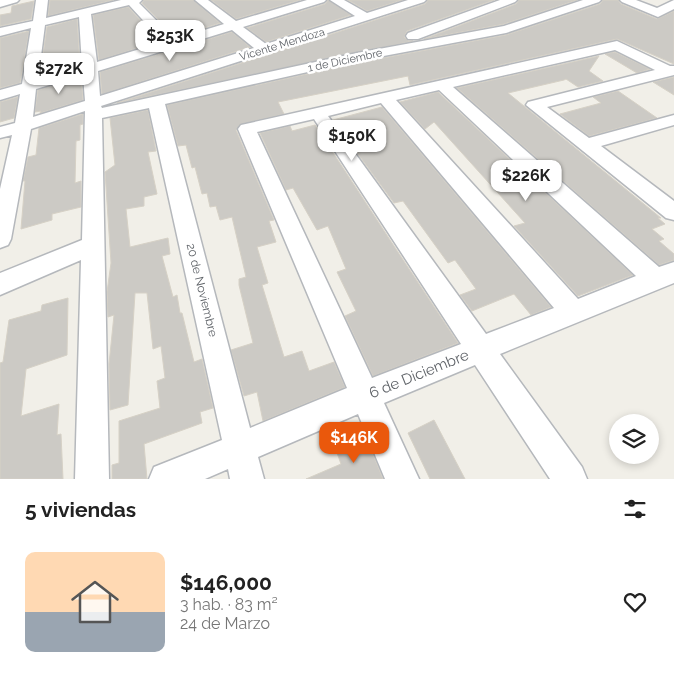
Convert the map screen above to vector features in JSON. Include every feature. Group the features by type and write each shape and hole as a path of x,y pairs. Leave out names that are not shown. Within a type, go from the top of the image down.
{"street":[{"path":"0,3 13,0"},
{"path":"0,239 23,126 42,0"},
{"path":"201,0 264,50"},
{"path":"269,0 285,10"},
{"path":"0,95 320,0"},
{"path":"336,0 367,18"},
{"name":"Vicente Mendoza","path":"0,133 93,109 264,50 420,0"},
{"path":"385,49 511,0"},
{"name":"1 de Diciembre","path":"93,109 156,102 385,49 506,29 595,0"},
{"path":"626,0 658,13 674,4"},
{"path":"0,32 39,23 87,8 134,1 172,44"},
{"path":"87,8 93,109 92,479"},
{"path":"402,479 247,129 618,45 673,71"},
{"path":"673,71 534,105 674,212"},
{"path":"441,84 665,276"},
{"path":"384,97 574,312"},
{"name":"20 de Noviembre","path":"156,102 247,479"},
{"path":"318,113 570,479"},
{"path":"586,145 674,120"},
{"path":"0,284 92,246"},
{"name":"6 de Diciembre","path":"166,479 240,446 665,276"}],"building":[{"path":"50,0 113,0 48,16"},
{"path":"144,0 193,0 220,23 176,37 142,3"},
{"path":"211,0 300,0 236,19"},
{"path":"328,0 351,15 266,42 247,28 325,4"},
{"path":"348,0 402,0 367,11"},
{"path":"428,0 494,0 407,31 404,37 408,41 413,41 117,103 425,4"},
{"path":"519,0 577,0 504,24 424,39 516,4"},
{"path":"603,0 618,0 621,4 657,19 674,11 674,64 617,39 410,85 408,76 278,102 284,114 240,124 236,130 274,220 269,221 276,242 257,247 268,283 262,285 284,357 302,351 309,371 334,362 345,387 263,421 257,392 244,396 231,350 253,343 239,285 239,279 246,277 232,217 220,220 216,206 210,207 207,193 202,194 195,167 192,168 186,145 178,146 167,105 357,63 506,35 600,4"},
{"path":"34,1 31,19 0,26 0,15 11,13 12,6"},
{"path":"128,7 160,41 99,60 93,15"},
{"path":"77,19 80,65 40,76 47,27"},
{"path":"29,31 20,83 0,88 0,38"},
{"path":"232,32 250,47 102,94 100,72"},
{"path":"615,52 650,69 637,73 605,54"},
{"path":"599,56 589,71 603,81 578,87 566,79 508,93 661,218 658,218 665,224 652,229 664,239 659,241 674,254 674,260 659,265 457,88"},
{"path":"81,77 83,100 40,113 41,111 35,112 38,90"},
{"path":"674,77 674,95 653,82"},
{"path":"618,91 657,118 589,136 560,114 601,103 593,97"},
{"path":"438,92 633,275 578,296 514,226 525,223 434,122 425,129 400,102"},
{"path":"18,97 14,118 0,122 0,102"},
{"path":"382,107 551,307 531,315 514,294 472,311 460,295 476,289 455,260 448,263 403,201 394,203 333,120"},
{"path":"148,110 156,151 148,152 157,194 144,197 144,206 126,209 130,247 168,238 170,254 162,256 173,297 177,295 180,313 182,313 194,362 202,359 213,408 200,412 202,423 144,444 147,479 112,479 112,465 119,463 119,421 160,408 157,381 165,378 161,346 153,349 147,293 135,293 128,405 110,410 109,364 114,315 108,317 107,292 111,263 105,172 115,165 110,118"},
{"path":"83,114 83,124 80,125 80,140 76,141 75,183 81,181 81,207 52,214 52,220 21,229 25,181 23,181 28,157 36,155 39,128"},
{"path":"315,125 458,343 373,376 345,316 356,311 337,272 346,269 328,226 317,230 293,188 286,190 260,133 290,126 292,131"},
{"path":"68,298 67,355 26,369 21,416 59,404 57,435 61,434 63,479 0,479 0,363 3,362 9,320 41,311 42,305"},
{"path":"434,420 465,479 430,479 408,433"},
{"path":"366,437 383,479 306,479 341,464 336,450"}]}
